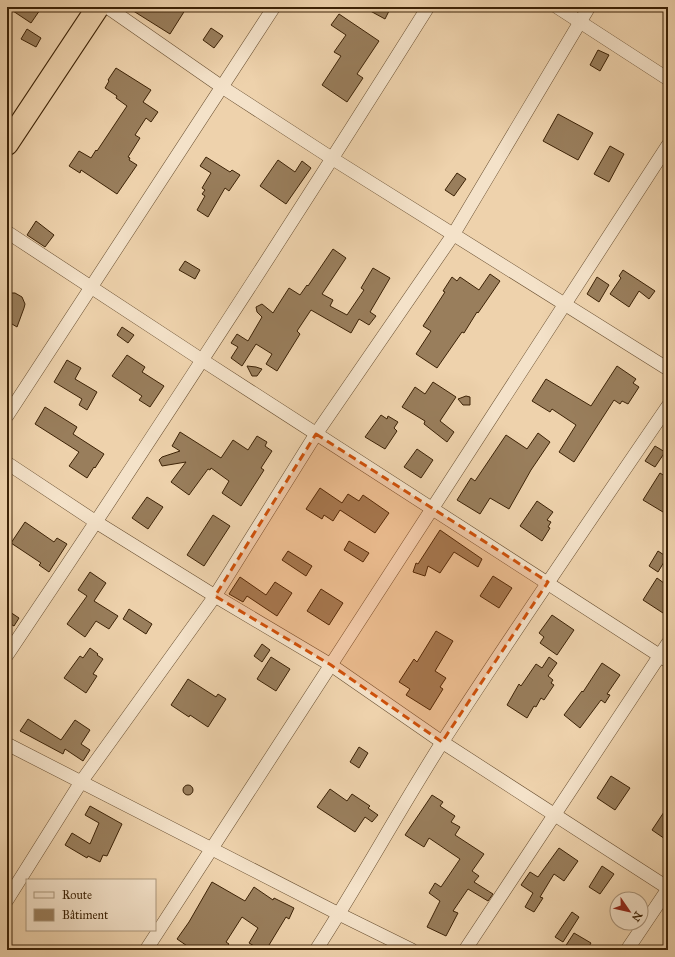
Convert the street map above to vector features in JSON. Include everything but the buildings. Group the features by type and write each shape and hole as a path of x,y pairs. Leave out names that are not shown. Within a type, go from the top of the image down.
{"highway":[{"path":"7,144 98,7"}],"street":[{"path":"108,7 222,87 333,159 668,369"},
{"path":"7,416 274,7"},
{"path":"7,654 96,522 333,159 428,7"},
{"path":"557,7 668,79"},
{"path":"7,900 81,782 215,596 316,434 453,235 589,7"},
{"path":"146,950 668,145"},
{"path":"7,232 316,434 664,658"},
{"path":"316,950 442,742 548,582 668,406"},
{"path":"7,463 96,522 215,596 331,665 442,742 668,888 627,950"},
{"path":"465,950 554,815 664,658 668,643"},
{"path":"7,744 412,950"}],"highlighted area":[{"path":"316,434 548,582 442,742 331,665 215,596"}]}
